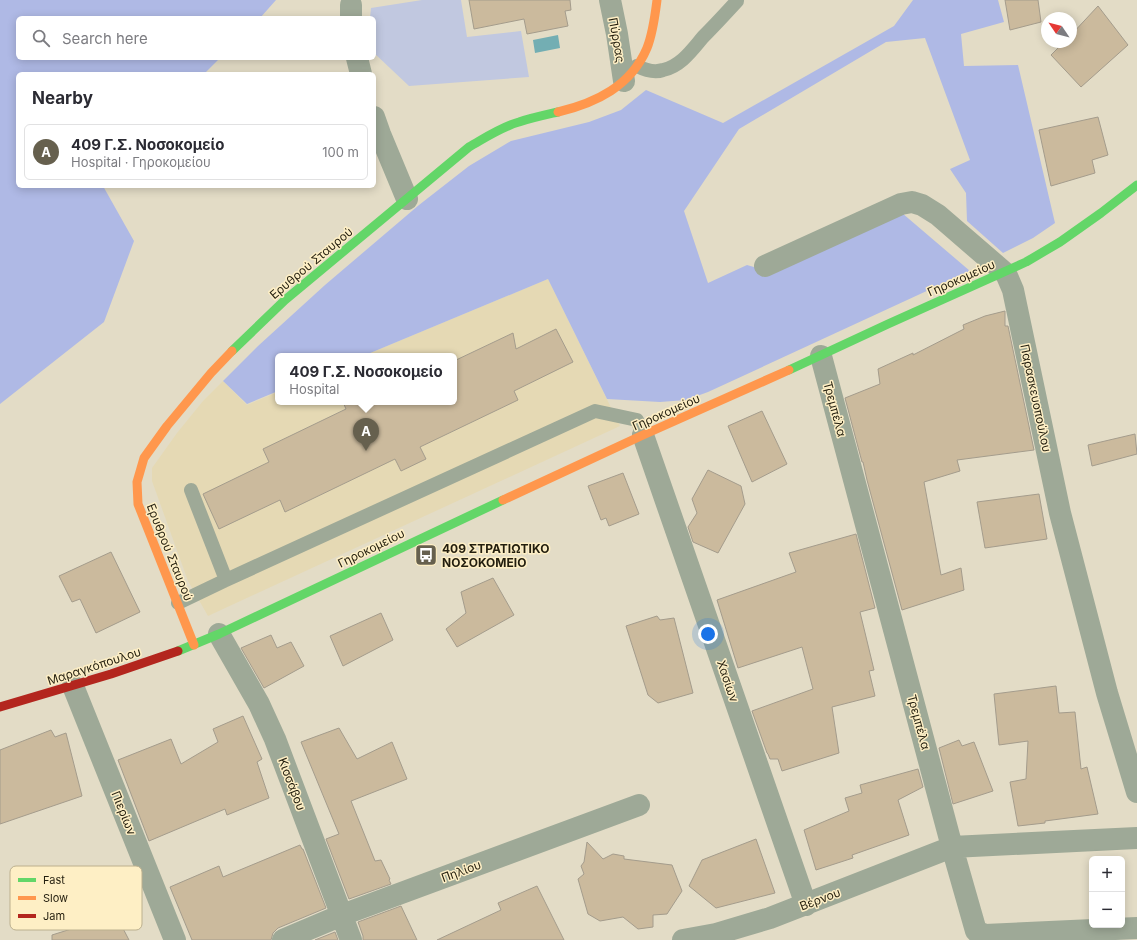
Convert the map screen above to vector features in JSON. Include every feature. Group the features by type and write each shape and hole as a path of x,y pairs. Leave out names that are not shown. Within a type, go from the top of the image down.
{"main road":[{"name":"Ερυθρού Σταυρού","path":"194,645 138,504 137,482 144,458 188,400 211,373 241,342 285,300 469,147 494,132 518,122 585,105 604,97 630,74 645,53 649,41 657,0"},
{"name":"Γηροκομείου","path":"194,645 643,435 821,356 1026,262 1060,242 1101,213 1137,184"},
{"name":"Μαραγκόπουλου","path":"0,707 125,670 194,645"}],"street":[{"name":"Πύρρας","path":"610,0 617,34 630,74"},
{"path":"358,60 360,72"},
{"path":"376,123 407,199"},
{"name":"Παρασκευοπούλου","path":"765,266 901,204 912,202 922,205 938,215 1007,276 1013,290 1064,528 1107,693 1137,792"},
{"name":"Τρεμπέλα","path":"821,356 952,847 976,931 985,935 1137,928"},
{"name":"Χασίων","path":"643,435 806,905"},
{"name":"Κισσάβου","path":"219,634 259,704 275,739 351,940"},
{"name":"Πιερίων","path":"73,686 176,940"},
{"name":"Πηλίου","path":"283,940 342,915 639,805"},
{"name":"Βέρνου","path":"684,940 740,928 770,918 952,847 1137,838"}],"lane":[{"path":"630,74 648,70 663,71 679,62 694,48 737,1"},
{"path":"178,604 226,580 595,411 637,420 643,435"},
{"path":"191,490 226,580"}],"shaded area":[{"path":"0,0 276,0 262,16 16,16 16,60 218,60 206,72 16,72 16,188 104,188 134,241 104,322 0,404"},
{"path":"422,0 461,0 467,37 521,31 529,77 409,86 376,55 376,16 370,16 371,8"},
{"path":"913,0 998,0 1004,22 961,34 964,66 1018,65 1055,223 1033,238 1003,253 967,221 966,193 950,169 970,160 925,38 886,42 739,129 684,211 708,283 747,265 774,273 902,213 970,271 708,392 686,400 660,402 607,399 548,279 370,353 275,353 275,392 247,404 223,381 258,346 325,285 419,205 469,166 511,141 589,122 621,110 646,90 723,123 894,26"},
{"path":"558,35 560,48 535,53 533,40"},
{"path":"548,279 620,426 208,616 188,581 152,481 152,468 177,433 203,401 223,381 247,405 275,393 275,405 457,405 457,353 370,353"}],"building":[{"path":"469,0 570,0 571,10 565,11 568,26 527,34 524,19 474,29"},
{"path":"1005,0 1038,0 1041,22 1010,30"},
{"path":"1098,6 1128,45 1081,87 1051,55 1058,48 1077,48 1077,29"},
{"path":"1098,117 1108,155 1092,160 1095,173 1051,186 1039,130"},
{"path":"1005,311 1005,326 1008,326 1034,450 957,460 960,471 924,482 941,575 961,568 964,590 902,610 845,398 880,384 878,369 913,353 913,355 964,329 963,325 985,316"},
{"path":"556,329 573,362 514,391 518,400 420,447 426,459 401,471 395,459 285,512 280,500 219,529 203,494 269,462 263,449 346,409 344,405 457,405 457,360 513,333 516,349"},
{"path":"762,411 787,464 752,482 728,426"},
{"path":"1135,434 1137,454 1092,466 1088,445"},
{"path":"708,470 741,486 745,504 718,553 693,542 688,527 697,513 692,499"},
{"path":"623,473 639,514 609,526 606,518 601,520 588,486"},
{"path":"1039,494 1047,539 985,548 977,502"},
{"path":"856,534 875,608 860,612 874,670 869,671 875,696 832,707 839,753 782,771 778,759 770,759 767,753 752,711 813,689 802,647 738,668 717,600 796,572 789,553"},
{"path":"111,552 140,612 96,633 80,599 72,602 59,576"},
{"path":"493,578 514,615 457,647 446,629 466,613 461,592"},
{"path":"381,613 393,640 343,666 330,636"},
{"path":"657,616 660,620 674,618 693,693 658,703 648,695 626,626"},
{"path":"271,635 277,648 291,642 304,666 264,688 241,648"},
{"path":"1056,686 1059,713 1075,712 1081,769 1087,767 1098,814 1018,826 1010,782 1026,779 1028,741 999,745 994,694"},
{"path":"243,716 262,759 257,762 269,798 227,815 225,809 149,841 118,760 171,739 181,764 218,742 213,729"},
{"path":"339,728 357,759 392,742 407,779 351,801 375,861 381,860 391,884 349,899 326,839 339,834 301,742"},
{"path":"51,730 55,737 66,733 82,796 0,824 0,750"},
{"path":"959,740 962,746 974,742 993,791 953,804 939,748"},
{"path":"918,769 923,787 898,800 909,835 852,855 853,858 816,870 804,830 849,811 845,798 862,793 860,785"},
{"path":"756,839 775,893 716,908 689,886 702,860"},
{"path":"587,842 603,859 613,854 624,856 624,859 672,865 682,891 667,914 653,915 653,927 638,929 623,917 600,921 588,914 578,879 584,874 581,866 584,862"},
{"path":"300,845 303,849 326,908 278,928 273,933 271,940 192,940 170,887 219,866 223,877"},
{"path":"537,886 564,940 437,940 501,910 498,903"},
{"path":"401,906 417,940 363,940 358,922"},
{"path":"68,930 124,930 129,940 52,940 52,935"},
{"path":"335,932 338,940 315,940"}],"traffic: fast":[{"path":"232,351 285,300 469,147 512,124 558,112"},
{"path":"789,370 1026,262 1060,242 1137,185"},
{"path":"178,651 219,634 503,500"}],"traffic: slow":[{"path":"558,112 586,104 599,98 622,83 632,73 647,48 654,24 657,0"},
{"path":"194,645 138,504 137,482 144,458 167,426 211,373 232,351"},
{"path":"503,500 643,435 789,370"}],"traffic: jam":[{"path":"0,707 111,674 178,651"}],"place":[{"name":"409 Γ.Σ. Νοσοκομείο","path":"366,451"},
{"name":"409 ΣΤΡΑΤΙΩΤΙΚΟ ΝΟΣΟΚΟΜΕΙΟ","path":"426,555"}]}
